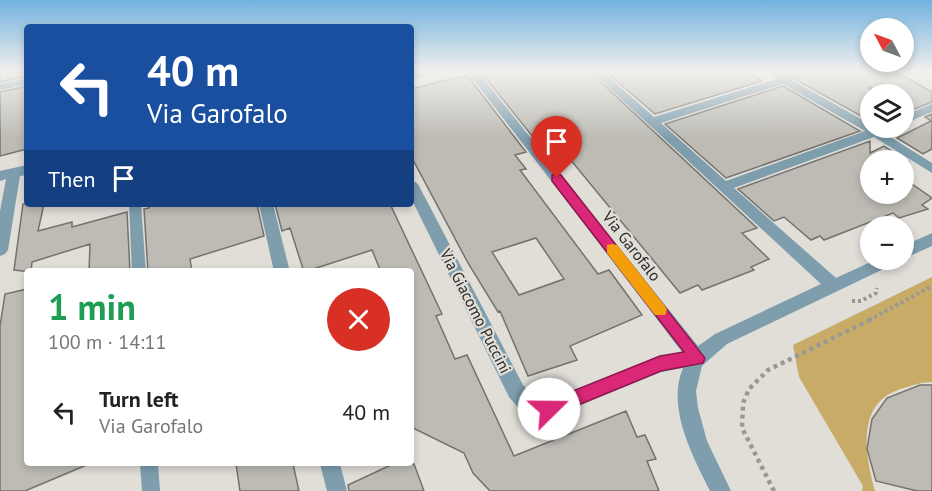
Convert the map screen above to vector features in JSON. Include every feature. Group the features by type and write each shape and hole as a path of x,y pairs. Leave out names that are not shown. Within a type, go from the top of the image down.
{"street":[{"name":"Via Garofalo","path":"490,94 697,358"},
{"path":"623,94 834,286"},
{"path":"655,121 725,94"},
{"path":"813,94 860,119"},
{"path":"914,115 932,108"},
{"path":"725,186 860,137"},
{"path":"891,138 932,169"},
{"path":"0,250 14,173"},
{"name":"Via Giacomo Puccini","path":"414,190 516,391 530,406 549,409 660,364 697,358"},
{"path":"267,207 281,268"},
{"path":"914,247 932,238"},
{"path":"721,491 695,440 687,379 697,358 721,339 868,270"},
{"path":"331,466 337,491"}],"lane":[{"path":"135,207 139,268"},
{"path":"150,466 151,491"}],"path":[{"path":"774,491 742,428 743,403 749,389 768,370 834,339 932,286"},
{"path":"852,301 861,301 876,293 877,288"}],"shaded area":[{"path":"932,277 932,382 904,388 888,395 877,404 867,430 868,461 875,491 862,491 863,486 799,377 793,345"}],"building":[{"path":"0,94 24,94 24,150 0,156"},
{"path":"414,94 481,94 526,152 515,155 526,169 520,170 598,274 609,270 642,315 570,346 577,360 528,376 500,311 498,312 468,263 414,162","holes":["536,238 564,279 519,295 492,252"]},
{"path":"498,94 614,94 757,228 742,233 769,259 751,267 754,270 702,290 698,285 680,293 556,142 541,147"},
{"path":"632,94 720,94 655,114"},
{"path":"758,94 797,94 860,131 726,178 665,124"},
{"path":"821,94 860,94 860,115"},
{"path":"914,94 932,94 932,102 914,109"},
{"path":"932,114 932,149 923,154 897,138 914,138 914,130 931,121 925,117"},
{"path":"870,141 870,150 860,150 860,204 914,204 914,186 932,198 922,205 928,209 905,216 897,216 893,213 885,216 860,216 860,226 824,240 820,236 811,240 784,217 774,221 738,189"},
{"path":"884,146 890,150 876,150"},
{"path":"23,204 24,207 43,207 38,231 72,222 72,227 127,212 130,268 89,268 90,244 32,262 31,268 24,268 24,271 14,270"},
{"path":"258,207 264,236 190,259 191,268 148,268 144,209"},
{"path":"276,207 391,207 442,314 436,316 455,359 467,355 514,456 626,411 637,437 645,435 656,459 647,461 659,491 490,491 473,473 464,453 414,428 414,268 379,268 372,250 316,268 303,268 290,228 282,231"},
{"path":"24,290 24,466 84,466 25,491 0,491 0,326 5,294"},
{"path":"920,385 932,385 932,491 917,491 876,481 867,449 872,419 887,398"},
{"path":"414,464 424,491 349,491 348,485 389,466 414,466"},
{"path":"236,466 293,466 299,491 240,491"}],"slow traffic":[{"path":"612,249 660,310"}],"route":[{"path":"549,409 660,364 697,358 557,178"}]}
